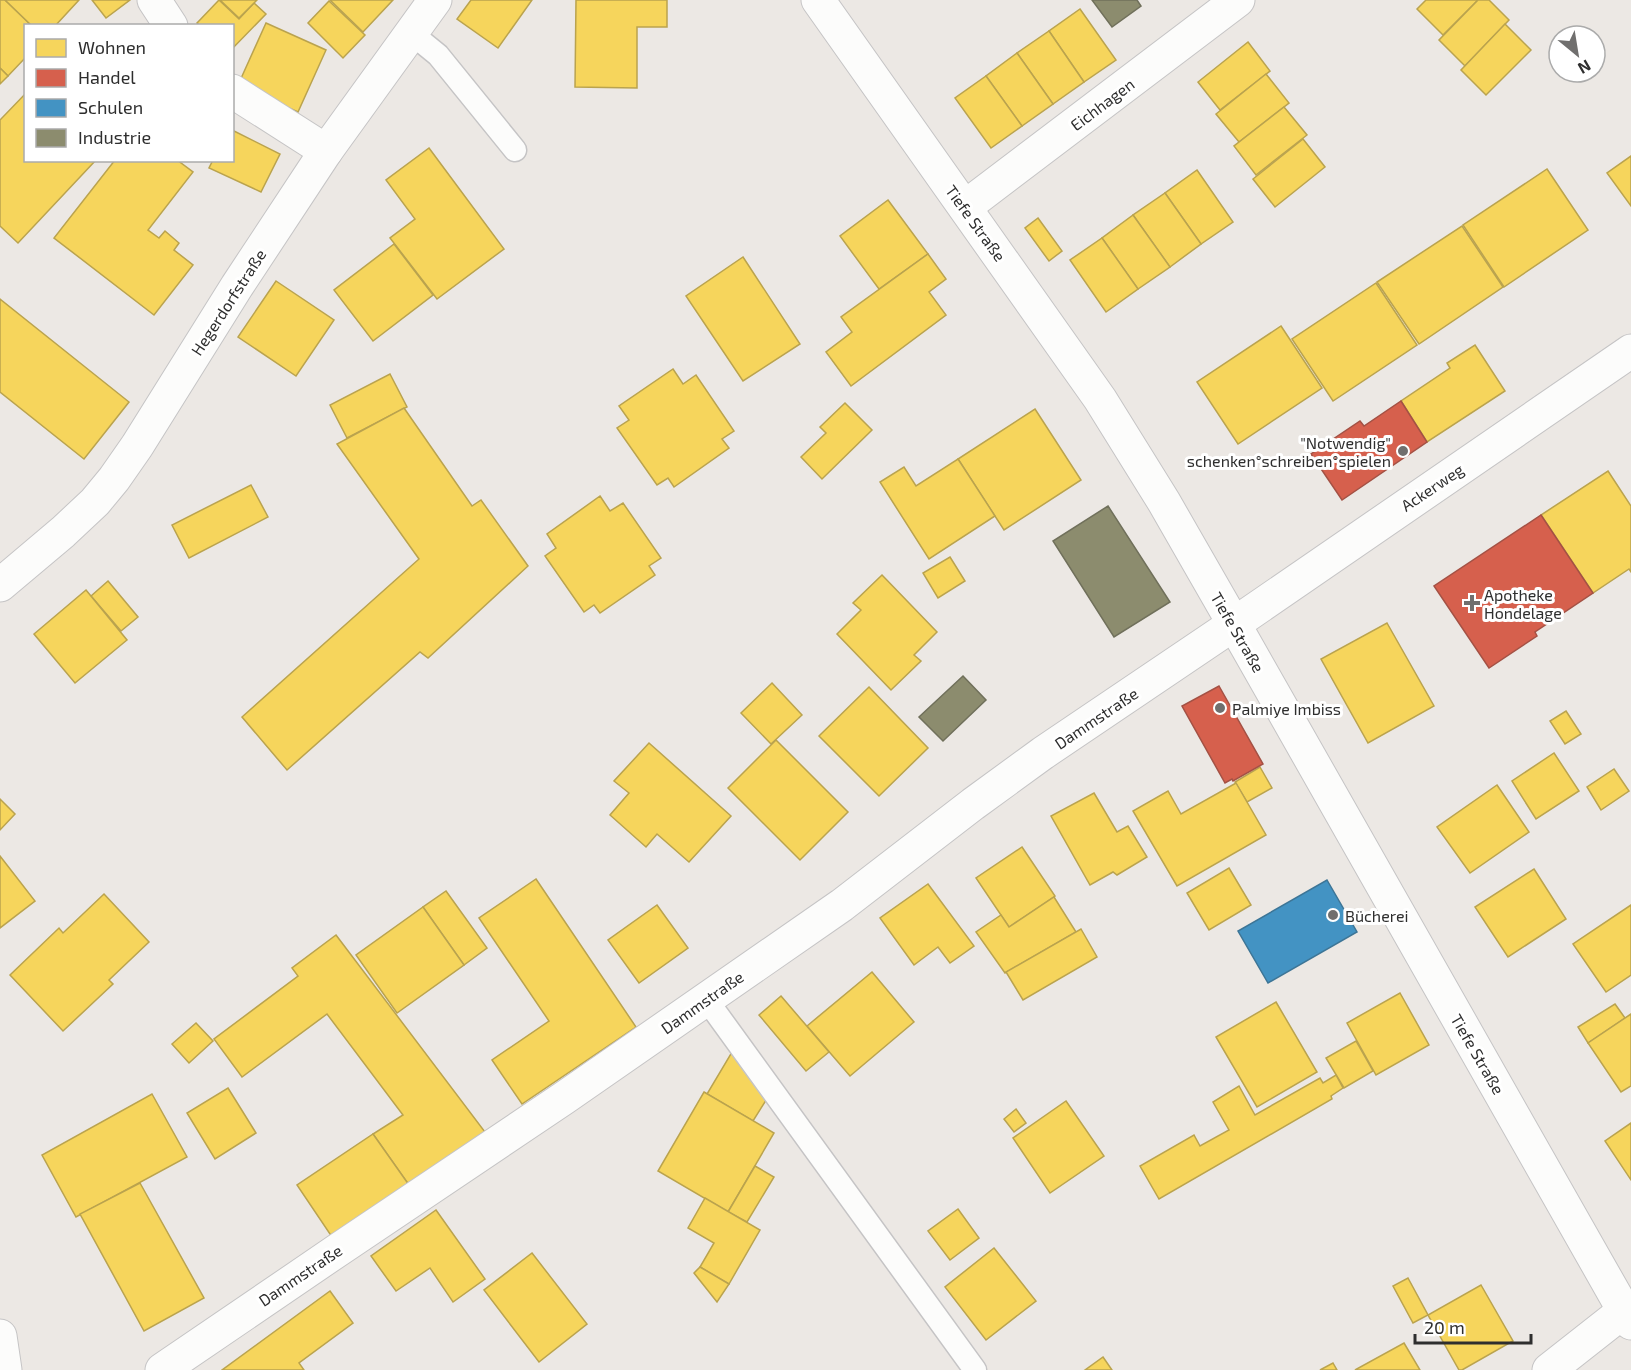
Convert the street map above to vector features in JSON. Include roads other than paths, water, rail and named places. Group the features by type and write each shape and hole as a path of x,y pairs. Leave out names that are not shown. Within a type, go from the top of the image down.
{"street":[{"path":"154,0 170,24"},
{"name":"Hegerdorfstraße","path":"0,585 63,532 95,502 114,479 326,151 435,0"},
{"name":"Tiefe Straße","path":"818,0 1101,399 1164,502 1234,624 1627,1317"},
{"name":"Eichhagen","path":"965,207 1238,0"},
{"path":"234,92 326,151"},
{"name":"Ackerweg","path":"1234,624 1631,351"},
{"name":"Dammstraße","path":"162,1370 564,1098 842,905 1043,753 1234,624"},
{"path":"1549,1370 1627,1317"},
{"path":"0,1336 6,1370"}],"lane":[{"path":"411,33 438,55 515,150"},
{"path":"706,999 975,1370"}],"place":[{"name":"\"Notwendig\" schenken°schreiben°spielen","path":"1403,451"},
{"name":"Apotheke Hondelage","path":"1472,603"},
{"name":"Palmiye Imbiss","path":"1220,708"},
{"name":"Bücherei","path":"1333,915"}]}
